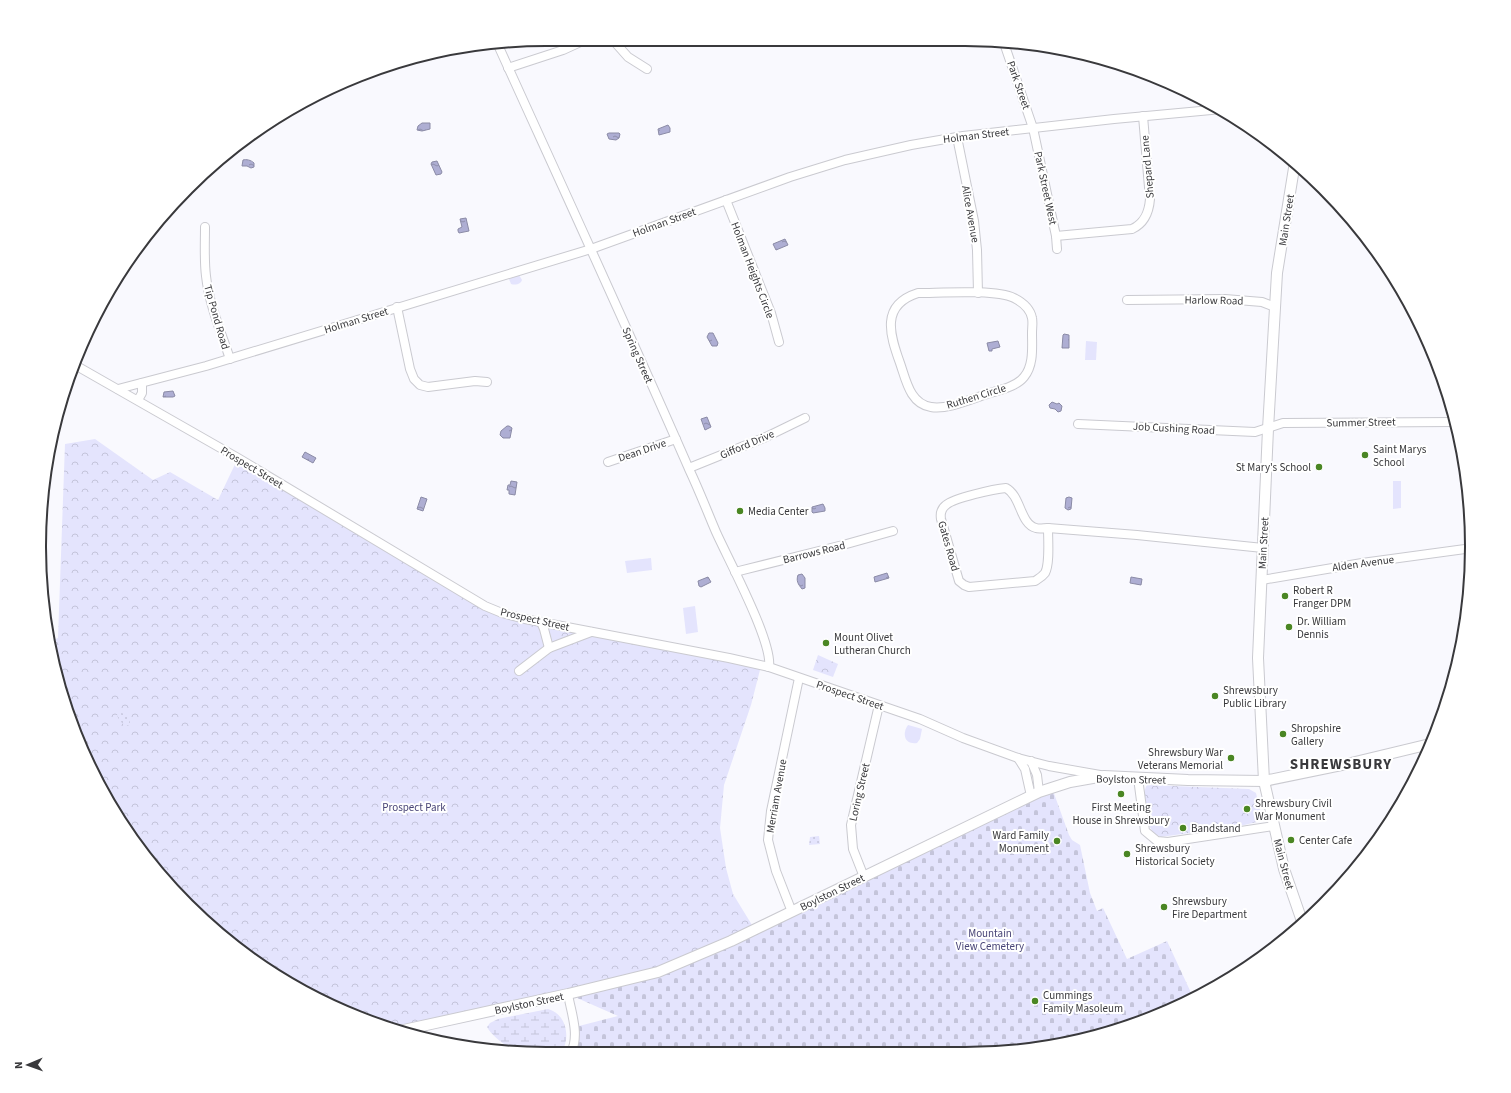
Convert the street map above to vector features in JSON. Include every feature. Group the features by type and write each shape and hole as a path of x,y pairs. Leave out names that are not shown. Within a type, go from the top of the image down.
{"main road":[{"name":"Main Street","path":"1294,169 1278,273 1275,307 1258,658 1264,781 1284,869 1301,917"},
{"name":"Boylston Street","path":"412,1028 568,994 658,972 731,942 1035,794 1064,784 1104,776 1264,781 1348,764 1423,746"}],"street":[{"path":"508,68 572,46"},
{"path":"618,46 628,57 647,69"},
{"name":"Spring Street","path":"499,48 676,438 760,629 770,658 769,668"},
{"name":"Park Street","path":"1006,48 1033,128"},
{"name":"Holman Street","path":"118,389 230,359 591,249 790,177 845,160 911,145 957,137 1143,116 1211,111"},
{"name":"Shepard Lane","path":"1056,236 1132,229 1138,226 1145,218 1150,208 1150,199 1143,116"},
{"name":"Park Street West","path":"1033,128 1056,236 1057,249"},
{"name":"Alice Avenue","path":"957,137 974,221 977,250 978,293"},
{"name":"Holman Heights Circle","path":"726,200 771,313 778,342"},
{"name":"Tip Pond Road","path":"205,227 205,264 208,288 217,322 230,359"},
{"name":"Ruthen Circle","path":"918,293 978,293 1012,297 1022,302 1027,308 1032,318 1032,356 1029,368 1016,384 952,405 935,408 924,405 910,393 893,342 890,325 894,312 904,300 918,293"},
{"name":"Harlow Road","path":"1126,300 1225,299 1262,302 1275,307"},
{"path":"397,307 410,369 414,379 420,385 428,387 475,381 487,382"},
{"name":"Prospect Street","path":"80,368 243,461 485,606 502,613 540,622 729,658 769,668 920,719 963,738 1018,758 1050,766 1104,776"},
{"path":"138,400 142,393 142,383"},
{"name":"Gifford Drive","path":"689,468 766,437 805,418"},
{"name":"Summer Street","path":"1268,429 1283,423 1449,422"},
{"name":"Job Cushing Road","path":"1078,424 1255,432 1268,429"},
{"name":"Dean Drive","path":"608,462 676,438"},
{"name":"Gates Road","path":"1048,528 1047,565 1042,577 1034,581 969,587 959,581 940,514 943,508 950,503 992,490 1006,488 1011,491 1016,498 1026,521 1035,528 1048,528 1137,535 1263,548"},
{"name":"Barrows Road","path":"734,572 893,531"},
{"name":"Alden Avenue","path":"1262,580 1362,563 1465,549"},
{"path":"540,622 544,629 549,648"},
{"path":"519,671 549,648 592,631"},
{"name":"Merriam Avenue","path":"792,912 772,858 768,834 799,678"},
{"name":"Loring Street","path":"864,877 853,849 851,824 879,705"},
{"path":"1018,758 1025,769 1035,794"},
{"path":"1032,761 1037,775 1035,794"},
{"path":"1138,778 1145,831 1157,842 1168,842 1274,826"},
{"path":"568,994 575,1027 575,1040 573,1047"}],"green space":[{"path":"519,275 522,280 521,282 511,284 509,279"},
{"path":"1086,341 1097,342 1096,360 1085,360"},
{"name":"Prospect Park","path":"95,439 153,480 170,472 218,500 238,458 502,613 761,666 751,705 724,785 720,828 726,868 733,894 755,930 684,962 411,1028 355,1009 296,980 268,963 216,923 170,877 130,825 113,797 84,738 63,676 55,639 58,638 65,444"},
{"path":"1393,481 1401,481 1401,508 1393,509"},
{"path":"651,558 652,570 627,573 625,561"},
{"path":"695,606 698,632 686,634 683,608"},
{"path":"818,655 838,664 833,677 813,670"},
{"path":"118,713 126,715 130,725 125,725 122,723 117,715"},
{"path":"908,725 922,729 920,739 917,743 909,742 905,738 905,731"},
{"path":"1147,785 1249,789 1256,793 1262,819 1261,821 1244,825 1161,837 1155,834 1147,820 1144,794"},
{"name":"Mountain View Cemetery","path":"1052,788 1069,835 1072,840 1080,845 1090,893 1097,911 1103,908 1127,959 1167,941 1191,992 1156,1009 1094,1030 1030,1043 997,1046 578,1047 575,1040 575,1027 618,1016 568,994 641,977"},
{"path":"819,836 820,844 809,845 810,837"},
{"path":"548,1009 559,1016 563,1021 566,1034 564,1047 506,1045 492,1034 487,1027 490,1023 498,1019"}],"water":[{"path":"422,123 430,123 430,129 422,131 417,130 418,126"},
{"path":"668,125 670,132 659,135 658,129"},
{"path":"619,133 619,138 616,140 609,139 607,134"},
{"path":"243,160 253,162 254,167 251,168 242,166"},
{"path":"437,161 442,172 441,174 436,175 431,164 432,162"},
{"path":"466,218 469,231 459,233 458,229 462,227 460,219"},
{"path":"785,239 788,245 776,250 773,244"},
{"path":"709,333 713,333 718,343 717,346 712,346 707,337"},
{"path":"1064,334 1069,335 1069,348 1062,348"},
{"path":"998,341 1000,347 989,351 987,343"},
{"path":"173,391 175,396 163,397 164,392"},
{"path":"1052,402 1057,404 1059,403 1062,406 1061,411 1058,412 1055,409 1050,408 1049,405"},
{"path":"707,417 711,427 705,430 701,419"},
{"path":"507,426 512,428 510,438 503,438 500,435 501,431"},
{"path":"305,452 316,458 313,463 302,457"},
{"path":"511,481 517,482 515,495 509,494 509,490 507,490"},
{"path":"421,497 427,499 423,511 417,509"},
{"path":"1066,498 1072,498 1071,509 1068,510 1065,508"},
{"path":"823,504 825,511 812,512 812,507"},
{"path":"887,573 889,578 875,582 874,577"},
{"path":"802,574 805,578 805,588 802,589 798,584 797,579 798,575"},
{"path":"708,577 711,582 701,587 699,586 698,581"},
{"path":"1131,577 1142,579 1141,585 1130,583"}],"place":[{"name":"Saint Marys School","path":"1365,455"},
{"name":"St Mary's School","path":"1319,467"},
{"name":"Media Center","path":"740,511"},
{"name":"Robert R Franger DPM","path":"1285,596"},
{"name":"Dr. William Dennis","path":"1289,627"},
{"name":"Mount Olivet Lutheran Church","path":"826,643"},
{"name":"Shrewsbury Public Library","path":"1215,696"},
{"name":"Shropshire Gallery","path":"1283,734"},
{"name":"Shrewsbury War Veterans Memorial","path":"1231,758"},
{"name":"First Meeting House in Shrewsbury","path":"1121,794"},
{"name":"Shrewsbury Civil War Monument","path":"1247,809"},
{"name":"Bandstand","path":"1183,828"},
{"name":"Center Cafe","path":"1291,840"},
{"name":"Ward Family Monument","path":"1057,841"},
{"name":"Shrewsbury Historical Society","path":"1127,854"},
{"name":"Shrewsbury Fire Department","path":"1164,907"},
{"name":"Cummings Family Masoleum","path":"1035,1001"}],"district":[{"name":"SHREWSBURY","path":"1341,764"}]}
